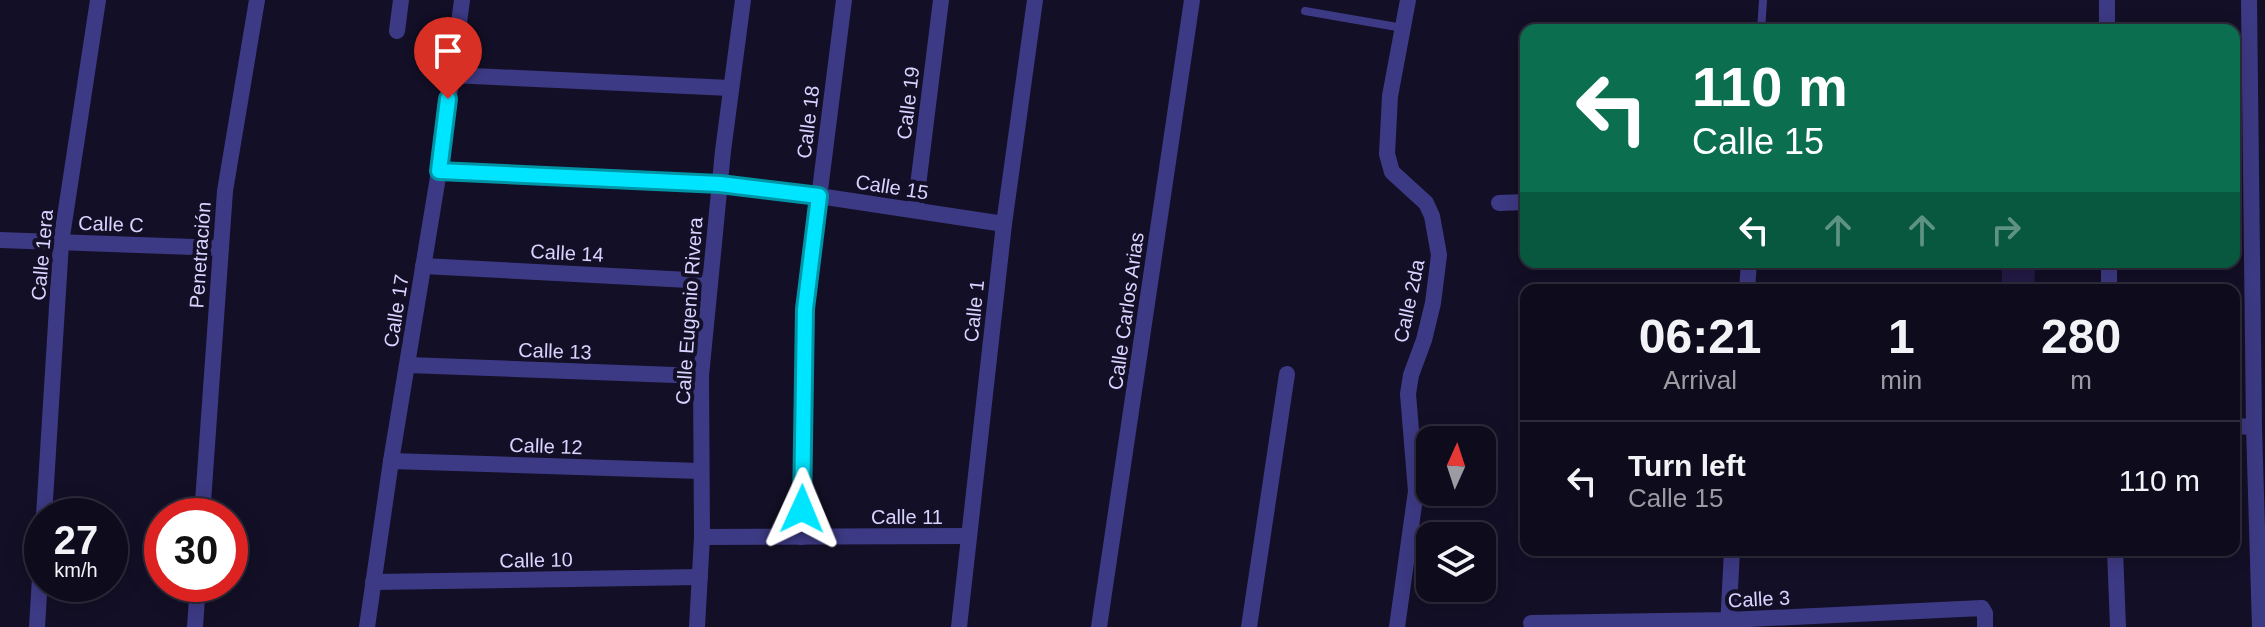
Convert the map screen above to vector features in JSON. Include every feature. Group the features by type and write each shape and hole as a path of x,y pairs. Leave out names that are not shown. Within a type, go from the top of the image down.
{"street":[{"name":"Calle 1era","path":"45,498 61,243 98,0"},
{"name":"Penetración","path":"203,498 225,191 257,0"},
{"path":"397,31 401,0"},
{"name":"Calle 17","path":"367,627 439,171 462,0"},
{"name":"Calle Eugenio Rivera","path":"697,627 702,537 701,376 708,281 743,0"},
{"name":"Calle 18","path":"801,537 805,309 844,0"},
{"name":"Calle 19","path":"915,210 941,0"},
{"name":"Calle 1","path":"959,627 1004,224 1035,0"},
{"name":"Calle Carlos Arias","path":"1099,627 1192,0"},
{"name":"Calle 2da","path":"1397,627 1416,491 1408,394 1433,303 1439,255 1432,216 1426,203 1392,172 1387,154 1390,96 1408,0"},
{"path":"2107,0 2107,24"},
{"path":"2249,0 2254,427 2260,627"},
{"path":"452,75 730,88"},
{"name":"Calle 15","path":"439,171 720,184 1004,224"},
{"path":"1499,203 1520,202"},
{"name":"Calle C","path":"0,240 221,248"},
{"name":"Calle 14","path":"423,266 708,281"},
{"name":"Calle 13","path":"408,365 701,376"},
{"path":"1249,627 1287,374"},
{"path":"2240,426 2254,427"},
{"name":"Calle 12","path":"391,461 700,471"},
{"name":"Calle 11","path":"702,537 969,536"},
{"path":"1728,624 1732,556"},
{"path":"2115,556 2118,627"},
{"name":"Calle 10","path":"373,582 700,577"},
{"path":"37,627 39,602"},
{"path":"195,627 197,602"},
{"name":"Calle 3","path":"1531,623 1728,624 1982,608 1985,620"}],"lane":[{"path":"1761,24 1763,0"},
{"path":"1305,11 1403,28"}],"building":[{"path":"2002,268 2035,268 2034,284 2002,284"}],"route":[{"path":"448,99 439,171 720,184 819,196 805,309 802,509"}]}
